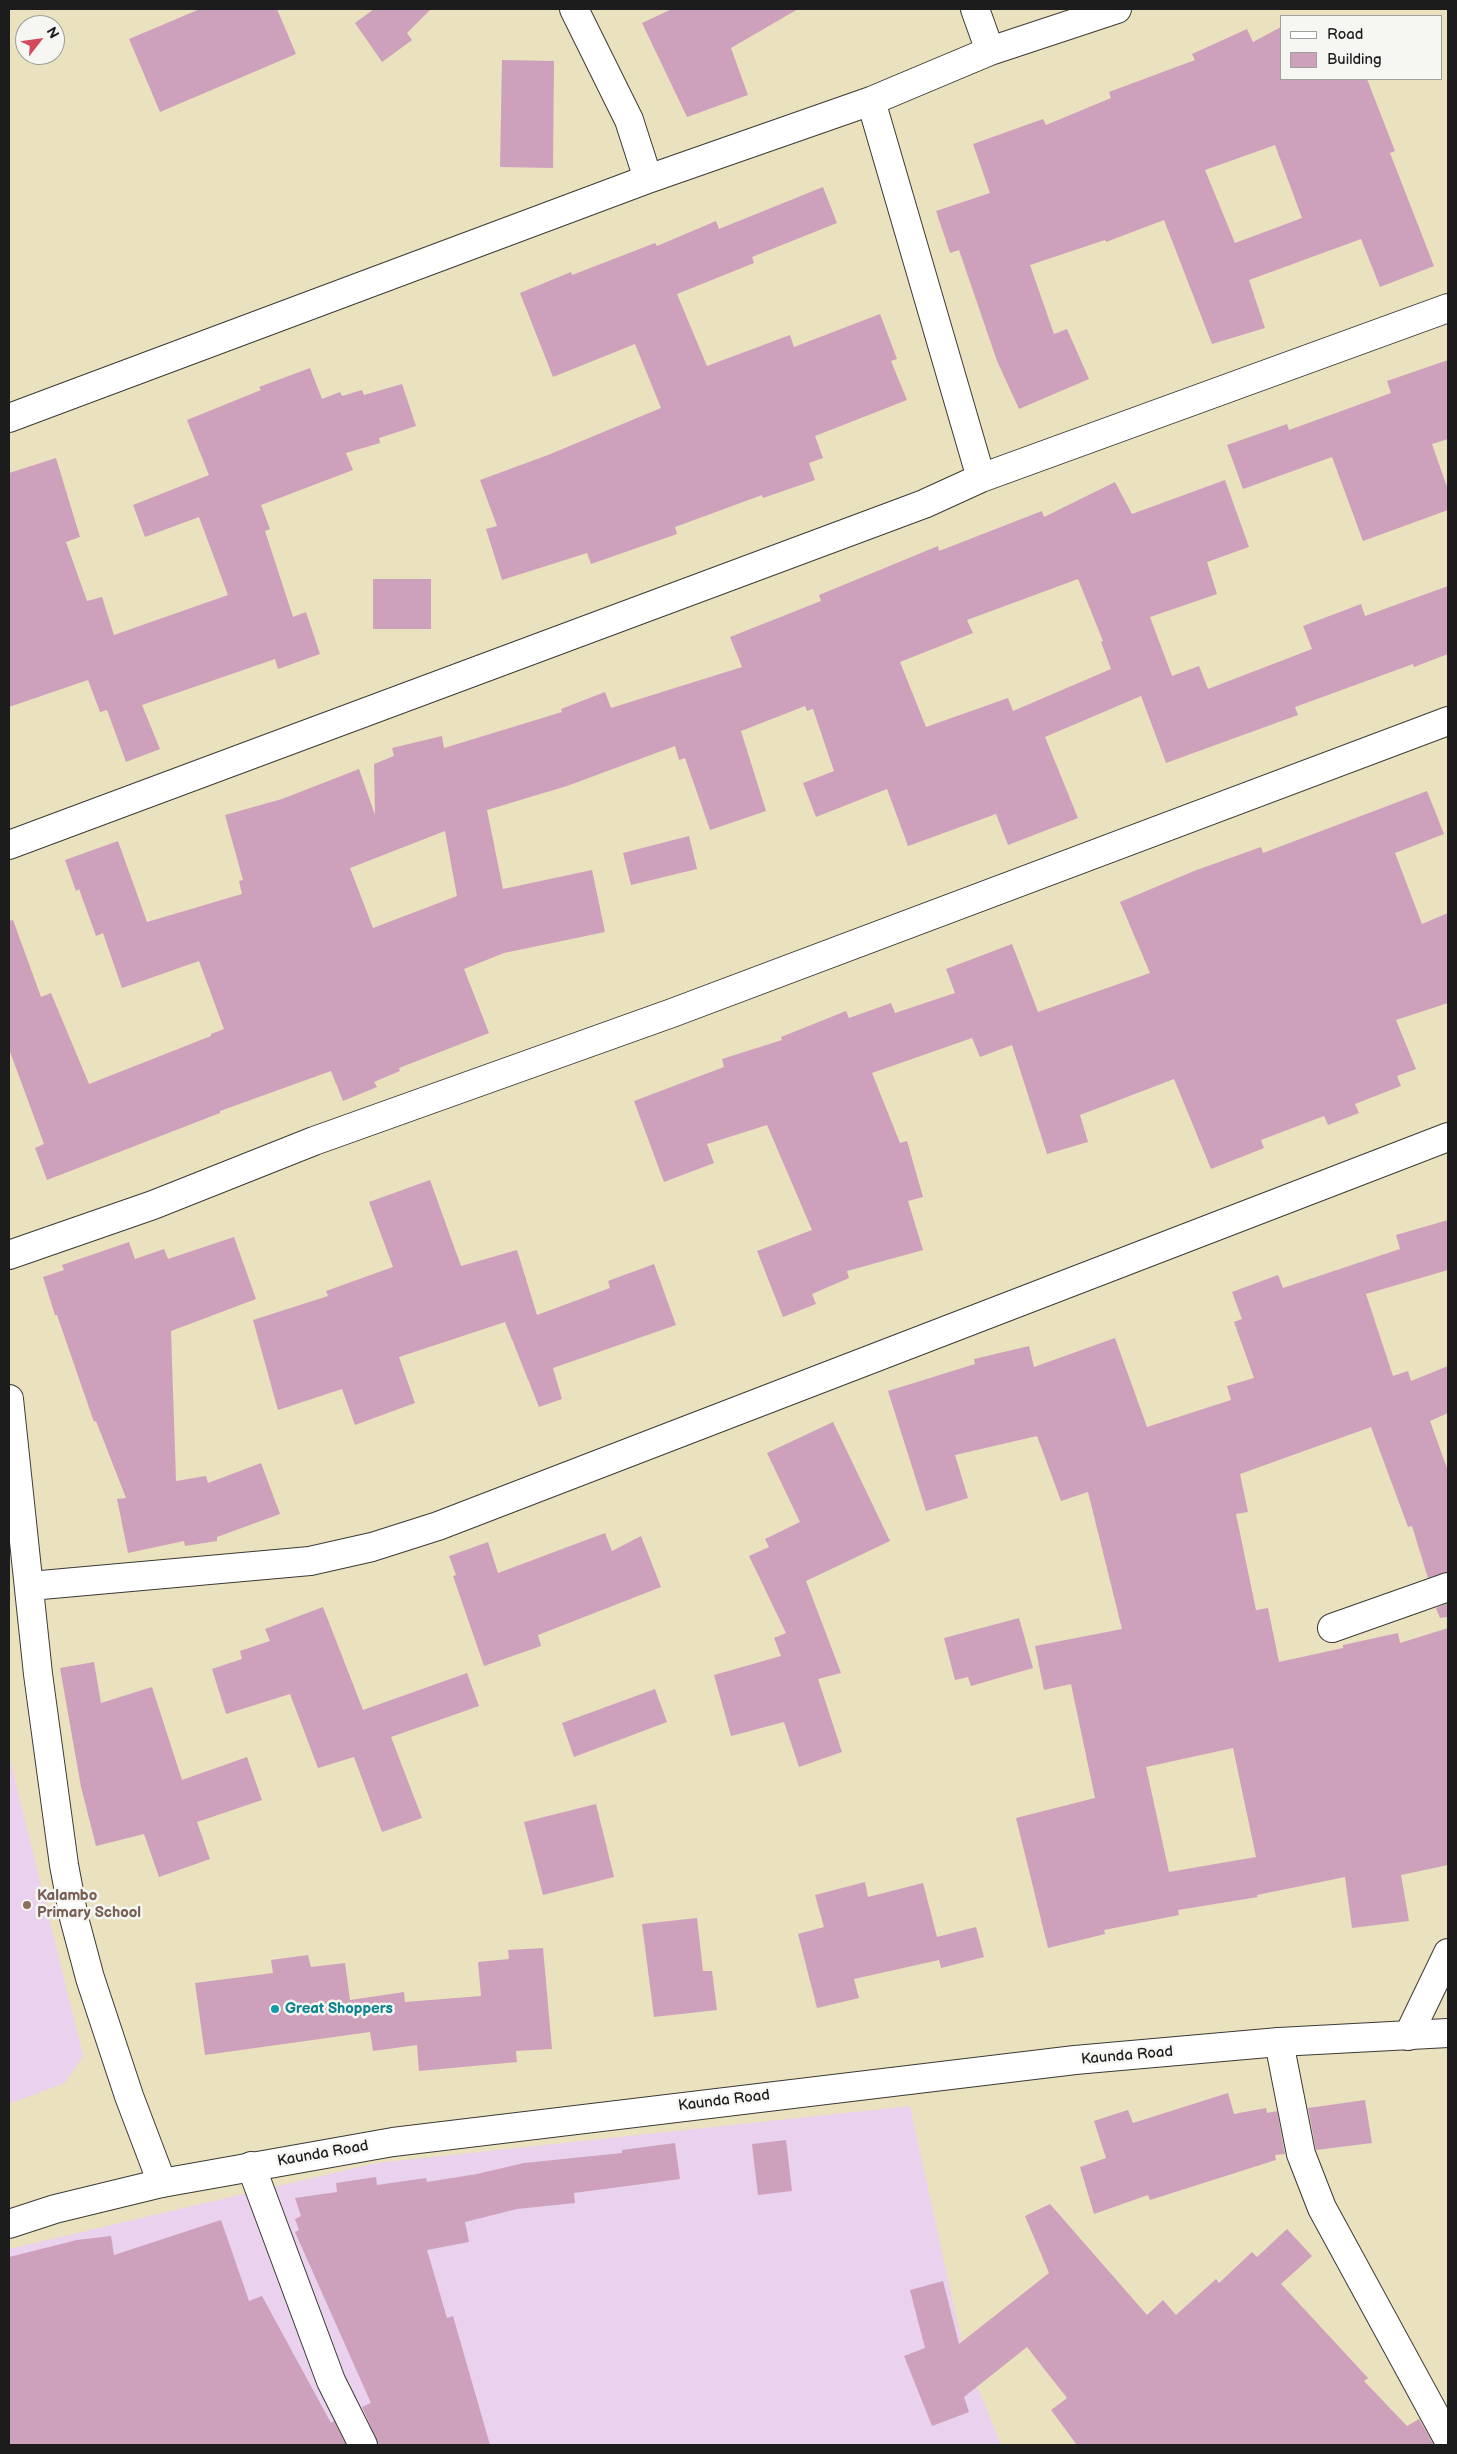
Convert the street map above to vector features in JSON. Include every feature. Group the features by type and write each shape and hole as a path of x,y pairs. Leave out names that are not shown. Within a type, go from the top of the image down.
{"street":[{"path":"574,9 629,120 648,179"},
{"path":"975,9 990,51"},
{"path":"9,418 648,179 871,101 990,51 1117,9"},
{"path":"871,101 981,478"},
{"path":"9,845 924,504 981,478 1448,308"},
{"path":"9,1255 153,1205 314,1141 672,1013 1448,721"},
{"path":"30,1586 310,1561 372,1547 447,1522 1448,1136"},
{"path":"9,1399 38,1674 64,1865 74,1918 126,2087 162,2183"},
{"path":"1332,1628 1448,1587"},
{"path":"1408,2036 1448,1953"},
{"name":"Kaunda Road","path":"9,2224 55,2209 162,2183 393,2142 949,2074 1279,2042 1448,2033"},
{"path":"1279,2042 1301,2154 1322,2208 1448,2439"},
{"path":"251,2166 331,2381 363,2445"}],"shaded area":[{"name":"Kalambo Primary School","path":"9,1755 83,2056 65,2083 9,2104"},
{"path":"910,2106 964,2353 1001,2445 9,2445 9,2249 376,2163"}],"building":[{"path":"200,9 277,9 296,54 160,112 129,39"},
{"path":"374,9 431,9 407,33 412,40 382,62 355,23"},
{"path":"672,9 798,9 731,48 748,95 687,117 642,23"},
{"path":"1280,28 1280,80 1367,80 1395,151 1390,153 1434,266 1380,287 1361,239 1249,280 1265,328 1212,344 1164,220 1106,242 1105,240 1030,265 1054,334 1067,329 1089,379 1019,409 997,361 959,250 950,253 936,211 990,193 973,144 1043,119 1046,125 1111,98 1109,92 1195,60 1192,54 1247,29 1253,42","holes":["1275,145 1302,218 1235,243 1205,170"]},
{"path":"502,60 554,61 553,168 500,167"},
{"path":"823,187 837,223 752,257 754,263 677,294 707,366 790,335 794,347 880,314 897,359 891,361 907,400 815,436 823,458 809,463 815,480 763,498 762,495 675,527 677,534 591,564 587,553 502,580 486,529 497,526 480,480 548,455 661,408 635,344 553,377 520,293 571,272 572,275 655,243 657,246 716,221 719,229"},
{"path":"1448,360 1448,439 1432,444 1448,490 1448,510 1363,541 1332,457 1243,489 1227,445 1287,424 1289,430 1391,393 1387,381"},
{"path":"310,368 322,399 340,392 342,396 362,390 364,395 402,384 416,426 379,438 380,443 346,453 353,470 261,505 270,529 265,531 293,617 306,612 320,654 278,669 275,659 142,705 160,749 126,762 107,710 100,712 88,680 9,707 9,473 56,458 80,537 66,542 87,601 102,597 114,635 228,595 199,517 145,537 133,505 209,475 187,420 261,390 259,387"},
{"path":"1225,480 1249,547 1207,562 1217,594 1150,617 1172,676 1199,666 1208,689 1312,649 1303,626 1361,604 1365,616 1448,586 1448,654 1414,667 1413,664 1295,707 1298,715 1166,763 1141,696 1045,737 1078,818 1008,845 996,814 908,846 887,789 816,817 803,783 834,771 813,709 807,711 805,706 741,731 766,811 710,830 685,758 679,760 675,746 567,786 487,810 503,889 592,870 605,932 504,953 464,969 489,1033 399,1068 400,1071 374,1082 377,1087 343,1101 331,1071 220,1111 220,1113 47,1180 35,1148 44,1144 9,1049 9,921 13,920 41,997 51,993 89,1084 211,1036 211,1034 224,1029 199,961 122,988 103,933 96,936 79,889 76,891 65,860 118,841 147,922 242,894 239,881 243,880 225,815 282,799 359,769 375,815 374,764 394,756 392,748 442,736 444,748 562,712 561,709 605,692 611,708 742,667 730,637 821,601 819,595 938,546 939,551 1042,511 1044,517 1115,482 1132,514","holes":["1078,579 1103,641 1101,642 1111,669 1013,711 1008,698 926,727 900,662 973,633 967,620","445,831 457,896 373,928 350,868"]},
{"path":"373,579 431,579 431,629 373,629"},
{"path":"1427,791 1444,834 1395,853 1422,924 1448,913 1448,1003 1396,1020 1416,1069 1397,1076 1401,1086 1355,1104 1359,1113 1328,1125 1324,1116 1261,1140 1264,1148 1211,1169 1174,1079 1080,1115 1088,1142 1047,1154 1012,1045 980,1057 972,1038 872,1073 900,1143 907,1141 923,1197 908,1201 923,1250 847,1271 849,1278 812,1294 816,1304 783,1317 757,1251 812,1230 767,1125 707,1144 714,1163 664,1182 634,1101 724,1067 722,1059 782,1040 781,1037 846,1011 849,1018 891,1003 895,1013 955,993 946,969 1012,944 1038,1012 1150,973 1120,902 1194,871 1261,847 1263,853"},
{"path":"689,836 697,869 631,885 623,853"},
{"path":"430,1180 461,1266 517,1250 537,1315 610,1288 608,1281 654,1264 676,1325 553,1368 562,1399 539,1407 505,1322 399,1357 415,1403 355,1425 342,1389 278,1410 253,1320 328,1296 326,1291 393,1267 369,1202"},
{"path":"1448,1220 1448,1270 1366,1294 1393,1376 1408,1371 1411,1381 1448,1366 1448,1413 1430,1421 1448,1471 1448,1572 1428,1578 1412,1526 1408,1527 1371,1427 1240,1474 1248,1512 1236,1514 1256,1610 1268,1608 1279,1662 1343,1648 1343,1645 1398,1633 1400,1643 1448,1628 1448,1865 1401,1875 1409,1921 1352,1928 1345,1877 1257,1895 1258,1897 1178,1910 1179,1915 1104,1930 1105,1934 1048,1948 1016,1818 1095,1798 1071,1684 1044,1690 1035,1646 1122,1629 1088,1492 1061,1501 1037,1436 955,1455 968,1498 926,1511 888,1391 975,1364 974,1359 1029,1346 1034,1367 1115,1338 1147,1427 1231,1400 1227,1386 1254,1378 1234,1322 1242,1319 1232,1292 1278,1275 1283,1288 1400,1249 1396,1235","holes":["1233,1748 1256,1857 1169,1872 1146,1767"]},
{"path":"234,1237 256,1299 171,1331 176,1481 206,1476 208,1483 261,1463 280,1514 217,1537 217,1541 185,1546 184,1541 128,1553 117,1499 126,1498 96,1421 94,1422 43,1277 64,1270 62,1265 129,1242 135,1259 164,1249 168,1259"},
{"path":"833,1422 890,1541 806,1581 841,1673 818,1679 842,1752 799,1767 784,1722 731,1736 714,1675 781,1656 774,1638 786,1633 749,1556 769,1547 765,1539 800,1522 767,1453"},
{"path":"605,1533 612,1551 641,1536 661,1587 538,1635 541,1646 484,1666 453,1576 456,1575 449,1556 488,1542 498,1573"},
{"path":"1448,1603 1448,1617 1440,1618 1436,1608"},
{"path":"323,1607 363,1710 467,1673 479,1706 391,1737 422,1818 382,1832 354,1757 318,1768 290,1694 226,1714 212,1669 242,1659 240,1651 270,1641 265,1629"},
{"path":"1019,1618 1033,1668 971,1686 968,1677 955,1680 944,1638"},
{"path":"94,1662 101,1703 152,1687 182,1780 247,1757 262,1800 197,1822 210,1859 159,1877 144,1834 96,1846 81,1787 60,1668"},
{"path":"655,1689 667,1722 574,1757 562,1723"},
{"path":"596,1804 614,1877 543,1895 524,1822"},
{"path":"865,1882 868,1897 923,1883 937,1937 976,1927 984,1957 941,1968 939,1960 854,1979 859,1998 817,2008 798,1934 824,1927 815,1895"},
{"path":"697,1918 703,1971 712,1971 717,2010 654,2017 642,1924"},
{"path":"543,1948 552,2049 516,2051 517,2062 419,2071 417,2045 373,2051 370,2032 205,2055 195,1983 273,1973 271,1960 308,1955 311,1967 345,1963 350,2000 404,1992 405,2002 481,1996 478,1962 509,1959 508,1950"},
{"path":"1228,2093 1234,2114 1266,2108 1267,2113 1277,2111 1285,2154 1275,2155 1276,2160 1150,2200 1148,2195 1094,2214 1080,2167 1106,2158 1094,2121 1128,2110 1133,2123"},
{"path":"1365,2100 1372,2143 1316,2150 1308,2108"},
{"path":"786,2140 792,2191 758,2195 752,2144"},
{"path":"675,2143 680,2179 574,2193 575,2203 517,2209 465,2222 469,2242 427,2250 447,2318 453,2316 490,2445 379,2445 362,2407 371,2403 295,2232 299,2230 295,2219 301,2216 295,2198 337,2192 336,2183 376,2177 377,2185 426,2178 427,2182 477,2174 524,2163 622,2153 622,2150"},
{"path":"1050,2204 1147,2315 1163,2300 1176,2315 1216,2279 1219,2283 1252,2252 1257,2257 1287,2229 1312,2256 1281,2284 1368,2378 1364,2381 1407,2426 1419,2419 1434,2445 1077,2445 1051,2410 1067,2398 1027,2347 964,2397 969,2412 932,2426 904,2356 925,2348 910,2290 943,2281 959,2344 1049,2273 1025,2216"},
{"path":"221,2220 249,2301 262,2296 331,2423 334,2421 346,2445 9,2445 9,2257 77,2240 111,2236 114,2255"}],"place":[{"name":"Kalambo Primary School","path":"27,1905"},
{"name":"Great Shoppers","path":"275,2009"}]}
